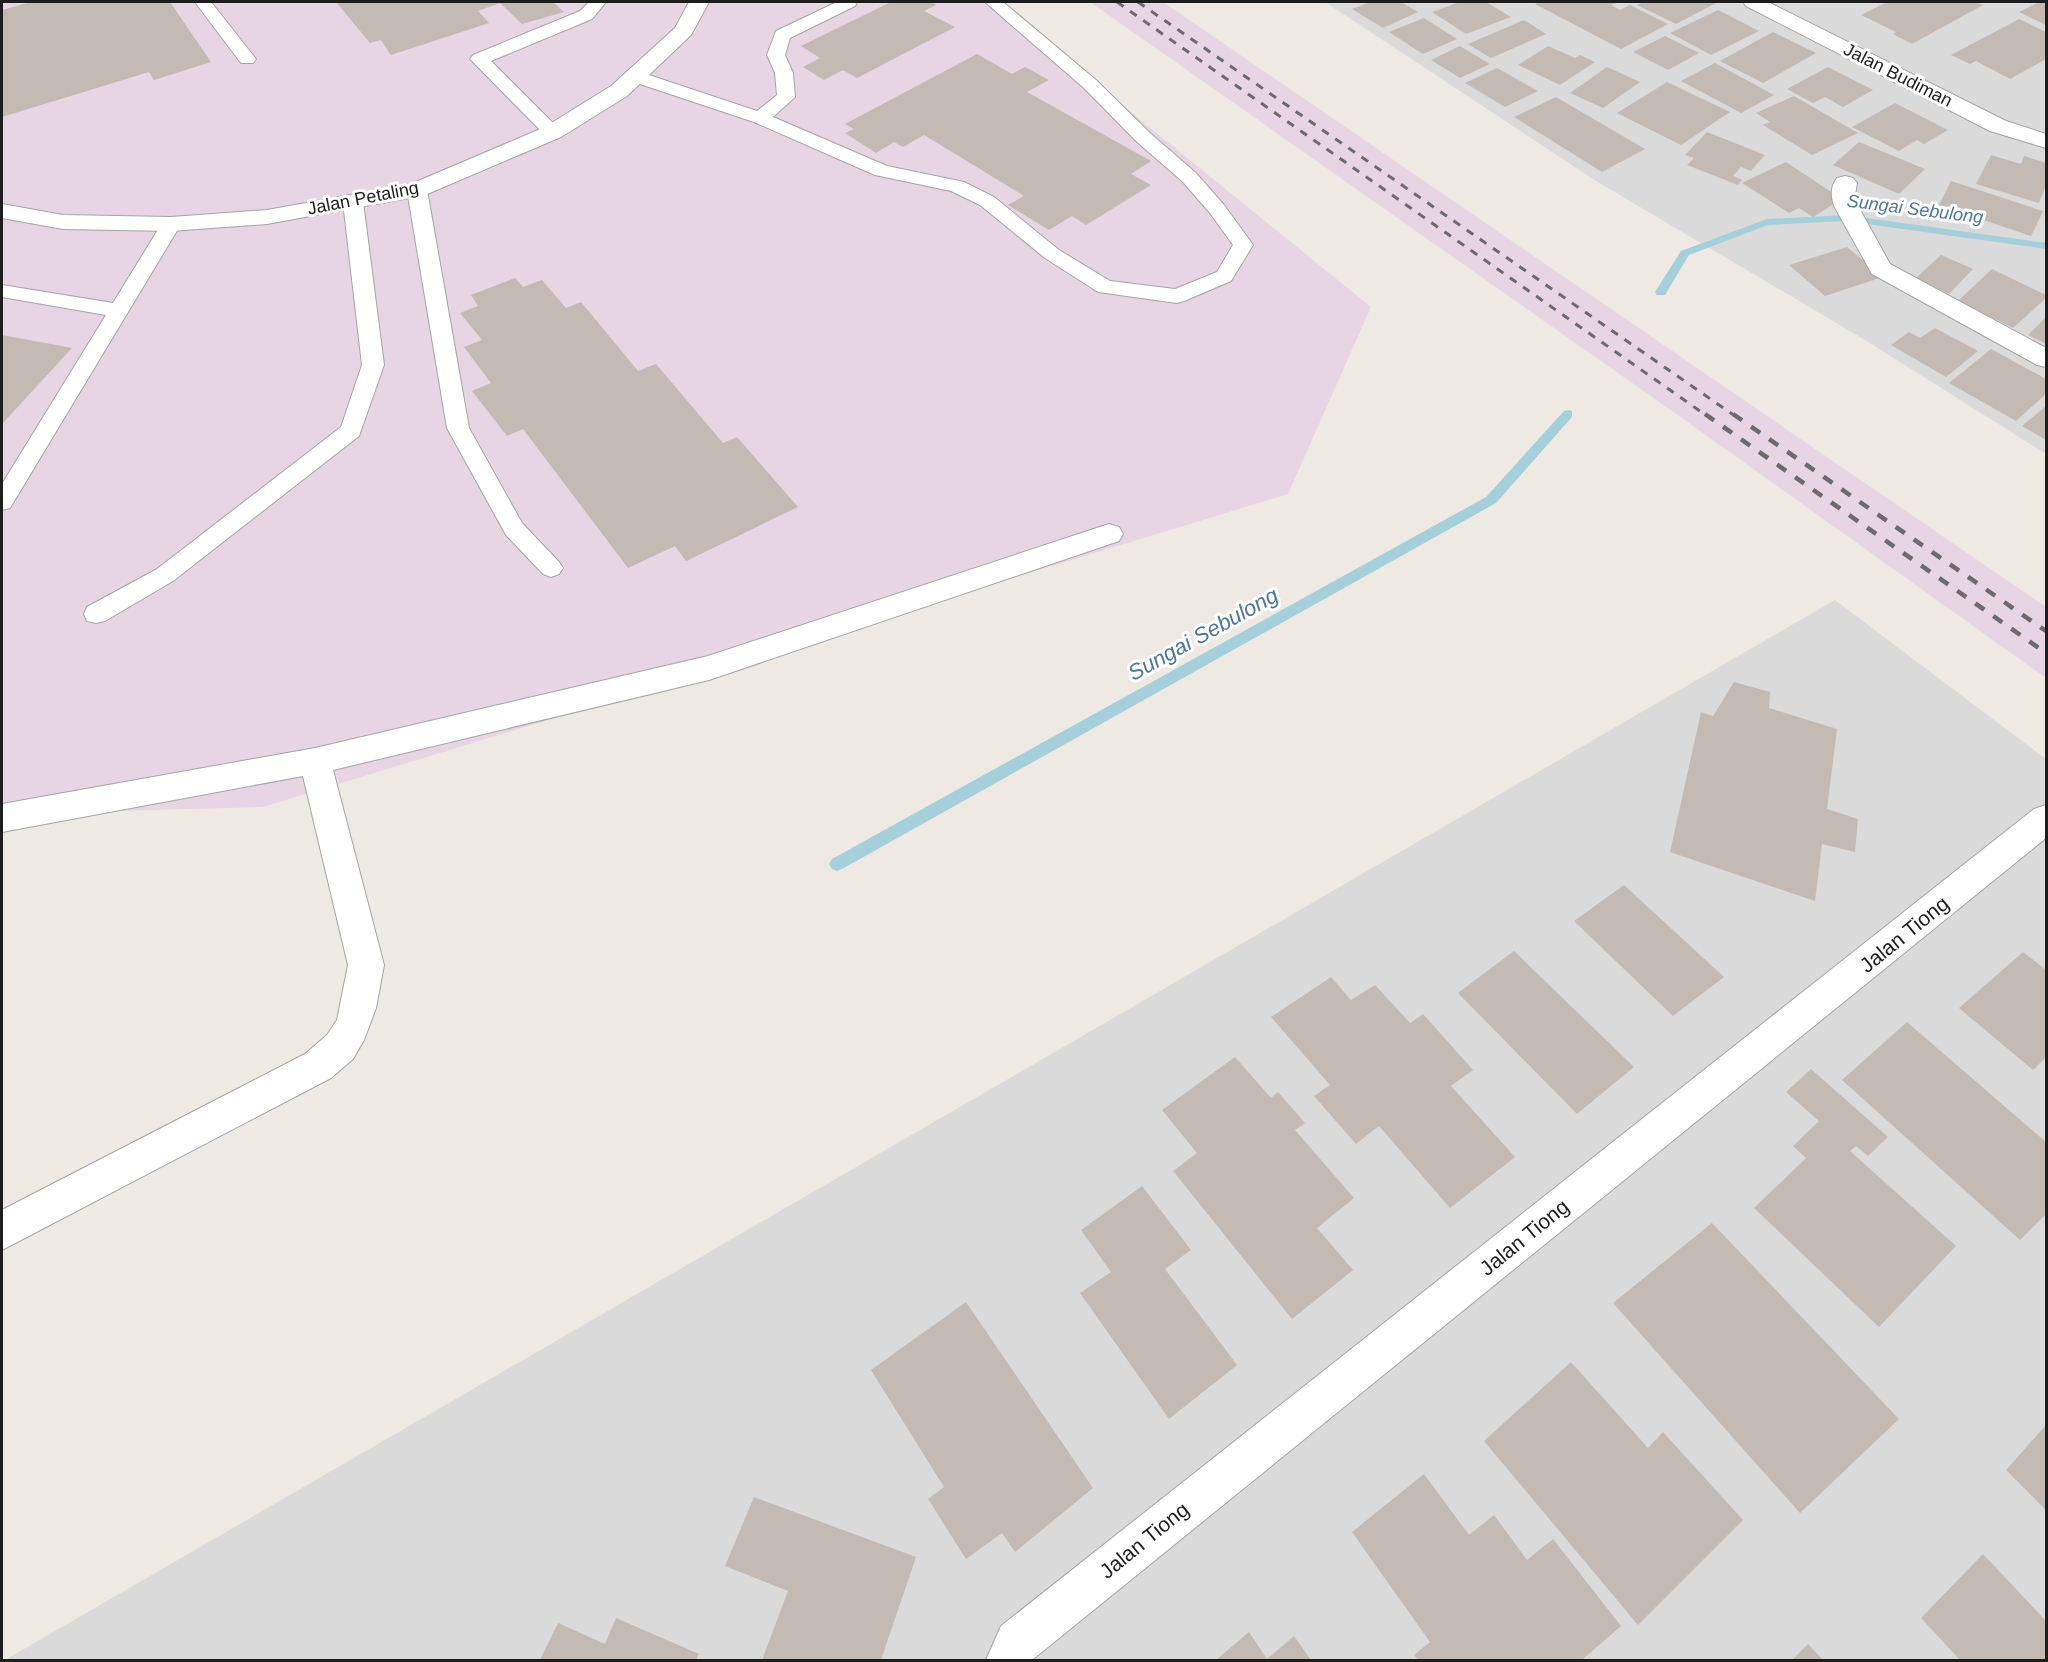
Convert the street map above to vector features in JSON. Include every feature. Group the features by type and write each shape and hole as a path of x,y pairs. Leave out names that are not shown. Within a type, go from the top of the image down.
{"street":[{"name":"Jalan Petaling","path":"2,211 63,222 171,224 267,217 417,189 553,132 619,91 684,31 699,2"},
{"name":"Jalan Budiman","path":"1753,2 1998,126 2046,141"},
{"path":"1845,183 1843,195 1849,213 1881,269 2046,359"},
{"path":"2,818 315,761 709,668 1109,534"},
{"path":"2,1231 318,1066 340,1046 352,1025 362,996 366,965 315,761"},
{"name":"Jalan Tiong","path":"1010,1660 1017,1642 2046,819"}],"lane":[{"path":"203,2 247,59"},
{"path":"553,132 479,59 586,15 598,2"},
{"path":"759,118 786,97 784,73 776,55 782,35 849,2"},
{"path":"634,76 759,118 882,171 957,186 987,201 1046,249 1105,287 1177,296 1224,276 1243,245 1217,209 1189,177 1144,138 1090,84 993,2"},
{"path":"417,189 458,428 514,529 551,568"},
{"path":"96,614 165,575 351,431 374,365 353,202"},
{"path":"2,502 171,224"},
{"path":"2,291 118,310"}],"shaded area":[{"path":"2,2 995,2 1371,307 1288,494 263,807 2,814"},
{"path":"1090,2 1163,2 2046,607 2046,678 1665,406"},
{"path":"1325,2 2046,2 2046,454 1865,340 1596,181"},
{"path":"1835,600 2046,759 2046,1660 5,1660"}],"building":[{"path":"31,2 170,2 211,62 154,80 149,72 2,117 2,10"},
{"path":"336,2 553,2 564,12 522,24 500,3 478,11 489,23 391,55 381,40 370,43"},
{"path":"887,2 931,2 936,5 924,11 955,27 857,78 843,70 824,80 803,67 820,58 801,46 889,3"},
{"path":"1370,2 1401,2 1418,12 1383,28 1352,9"},
{"path":"1460,2 1486,2 1511,17 1466,34 1432,12"},
{"path":"1540,2 1619,2 1611,5 1620,10 1630,5 1668,24 1621,49 1535,4"},
{"path":"1643,2 1718,2 1676,24 1637,5"},
{"path":"1887,2 1975,2 1983,5 1912,44 1893,34 1896,32 1861,15"},
{"path":"2039,2 2046,2 2046,25 2019,12"},
{"path":"1718,10 1759,31 1711,55 1670,33"},
{"path":"1424,18 1457,39 1423,54 1389,32"},
{"path":"2019,19 2046,32 2046,59 2010,79 1976,61 1970,64 1951,55"},
{"path":"1524,20 1546,34 1491,58 1468,44"},
{"path":"1773,32 1816,53 1763,83 1720,61"},
{"path":"1665,36 1699,53 1668,70 1633,52"},
{"path":"1460,46 1490,64 1460,78 1431,60"},
{"path":"1548,46 1575,58 1580,55 1595,62 1560,85 1518,65"},
{"path":"977,54 1012,74 1025,67 1049,80 1027,92 1151,161 1131,174 1151,185 1086,225 1072,216 1049,230 1008,205 1024,196 924,135 903,147 894,142 876,153 845,133 854,129 845,124"},
{"path":"1715,63 1774,95 1741,113 1681,81"},
{"path":"1607,67 1640,82 1603,108 1570,93"},
{"path":"1828,67 1873,90 1843,107 1825,97 1813,103 1787,89"},
{"path":"1497,68 1538,91 1505,107 1465,83"},
{"path":"1667,82 1730,112 1681,145 1617,113"},
{"path":"1794,96 1858,133 1812,155 1763,125 1770,122 1756,113"},
{"path":"1556,97 1645,149 1602,172 1514,117"},
{"path":"1895,103 1948,130 1924,144 1917,140 1899,151 1852,127"},
{"path":"1707,132 1765,155 1751,171 1741,167 1733,176 1742,180 1738,185 1687,165 1694,158 1685,155"},
{"path":"1859,142 1925,169 1899,194 1833,165"},
{"path":"1991,155 2021,164 2024,156 2046,163 2046,185 2039,203 1976,184"},
{"path":"1786,162 1842,199 1813,217 1799,208 1789,213 1742,183"},
{"path":"1951,181 2043,211 2031,236 1939,205"},
{"path":"1847,247 1883,277 1825,296 1789,265"},
{"path":"1941,255 1973,269 1949,294 1916,278"},
{"path":"1992,269 2046,295 2046,298 2013,328 1958,301"},
{"path":"515,278 523,287 542,280 566,308 581,302 638,371 656,364 723,443 737,437 798,507 686,561 675,546 628,568 523,429 507,436 472,391 491,383 464,347 482,340 460,313 478,306 471,295"},
{"path":"2046,317 2046,344 2028,335"},
{"path":"1935,328 1978,351 1946,377 1891,345 1909,332 1920,338"},
{"path":"2,335 72,348 2,424"},
{"path":"1991,349 2046,379 2046,394 2016,421 1949,383"},
{"path":"2046,406 2046,440 2022,426"},
{"path":"1734,682 1770,692 1769,708 1837,729 1827,809 1858,819 1855,852 1822,844 1815,901 1670,852 1701,712 1713,716"},
{"path":"1624,885 1724,977 1673,1016 1574,921"},
{"path":"1514,951 1634,1067 1577,1114 1458,993"},
{"path":"2023,952 2046,970 2046,1057 2033,1070 1959,1008"},
{"path":"1331,977 1351,1000 1375,985 1410,1023 1423,1014 1473,1070 1451,1086 1515,1157 1450,1208 1379,1126 1356,1144 1314,1096 1330,1085 1271,1017"},
{"path":"1907,1022 2046,1142 2046,1214 2020,1240 1842,1080"},
{"path":"1235,1057 1271,1098 1278,1092 1305,1123 1295,1130 1354,1198 1317,1228 1353,1270 1292,1319 1173,1171 1197,1153 1162,1110"},
{"path":"1811,1069 1888,1137 1868,1156 1856,1146 1850,1151 1956,1246 1879,1327 1754,1208 1806,1158 1793,1146 1819,1121 1786,1092"},
{"path":"1142,1186 1191,1250 1165,1269 1237,1365 1169,1419 1080,1293 1111,1272 1081,1230"},
{"path":"1712,1223 1899,1419 1800,1513 1613,1303"},
{"path":"966,1302 1093,1488 1015,1552 1002,1533 966,1559 928,1499 944,1487 871,1370"},
{"path":"1571,1362 1648,1448 1663,1432 1743,1520 1638,1625 1484,1441"},
{"path":"2046,1425 2046,1510 2006,1470"},
{"path":"1424,1474 1469,1535 1494,1515 1527,1560 1553,1539 1621,1626 1582,1660 1418,1660 1414,1655 1430,1642 1352,1532"},
{"path":"754,1497 916,1557 881,1660 762,1660 788,1591 725,1566"},
{"path":"1983,1554 2046,1621 2046,1660 1960,1660 1921,1618"},
{"path":"616,1618 699,1654 696,1660 540,1660 558,1623 605,1644"},
{"path":"1249,1632 1267,1659 1294,1636 1311,1660 1216,1660"},
{"path":"1808,1644 1823,1660 1792,1660"}],"waterway":[{"name":"Sungai Sebulong","path":"1661,292 1685,253 1767,222 1845,218 2046,246"},
{"name":"Sungai Sebulong","path":"837,864 1491,500 1568,414"}],"railway":[{"path":"1117,2 1707,416"},
{"path":"1138,2 1735,416"},
{"path":"1705,414 2046,653"},
{"path":"1733,414 2046,631"}]}
